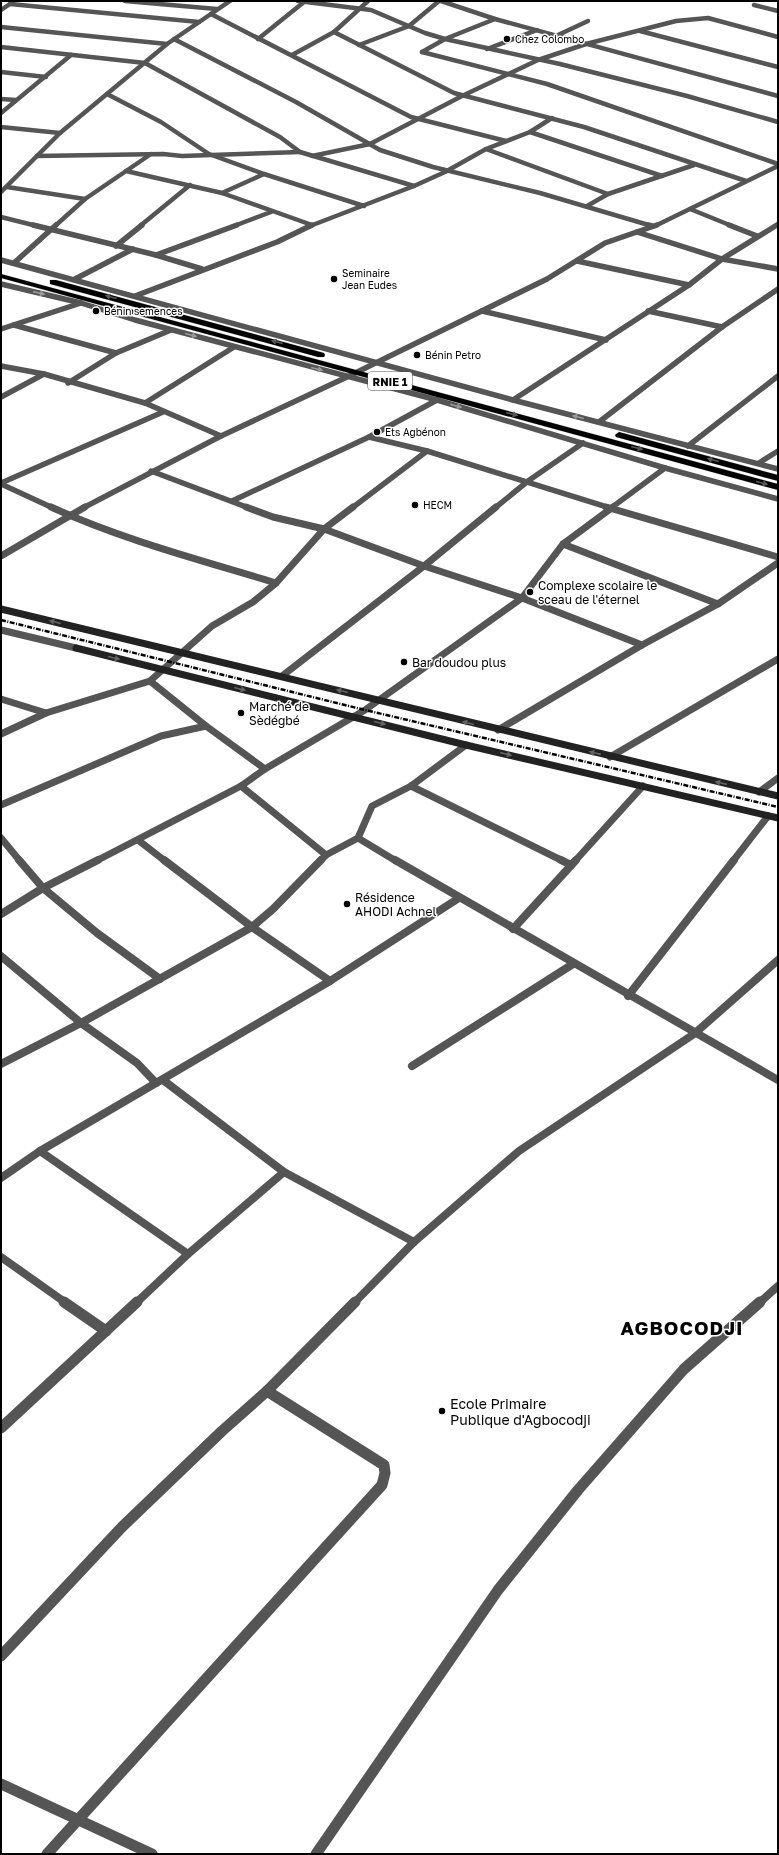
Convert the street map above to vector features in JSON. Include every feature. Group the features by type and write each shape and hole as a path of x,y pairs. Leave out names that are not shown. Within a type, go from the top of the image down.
{"highway":[{"name":"RNIE 1","path":"1,268 778,478"},
{"name":"RNIE 1","path":"1,276 242,343 357,372 778,487"}],"main road":[{"path":"1,609 282,676 610,757 778,796"},
{"path":"76,648 466,745 778,818"}],"street":[{"path":"125,1 217,9"},
{"path":"1,192 60,133 167,44 230,1"},
{"path":"298,1 371,10 445,39 687,96 778,122"},
{"path":"292,55 334,32 368,1"},
{"path":"359,45 409,26 440,1 495,19 778,96"},
{"path":"258,39 304,2"},
{"path":"1,4 199,22"},
{"path":"1,10 10,4"},
{"path":"754,5 778,11"},
{"path":"211,14 416,120 507,141"},
{"path":"312,156 370,144 462,96 538,60 586,44 639,30 676,21 708,18 778,37"},
{"path":"495,19 445,39 421,52 510,73 599,101 778,165"},
{"path":"558,35 588,21"},
{"path":"1,27 167,44"},
{"path":"487,49 538,30"},
{"path":"639,30 778,67"},
{"path":"334,32 441,87 462,96 610,134 694,165 746,181"},
{"path":"174,39 296,102 370,144 395,156 446,172 524,189 587,206 653,227"},
{"path":"1,47 145,63 280,137 300,152 414,186"},
{"path":"1,113 71,55"},
{"path":"1,72 46,77"},
{"path":"107,94 161,122 209,154 264,174 364,206"},
{"path":"1,98 16,100"},
{"path":"135,296 202,269 277,242 312,225 414,186 446,172 486,148 530,132 552,118"},
{"path":"1,127 60,133"},
{"path":"530,132 662,176"},
{"path":"486,148 608,194"},
{"path":"38,156 152,154 182,156 300,152"},
{"path":"14,263 85,199 152,154"},
{"path":"587,206 608,194 694,165"},
{"path":"1,556 69,514 221,436 347,377 547,279 605,243 636,231 653,227 778,165"},
{"path":"126,171 222,193 271,212 312,225"},
{"path":"222,193 264,174"},
{"path":"116,246 190,185"},
{"path":"7,187 85,199"},
{"path":"690,208 756,236"},
{"path":"156,255 271,212"},
{"path":"1,216 156,255 202,269"},
{"path":"513,400 689,285 722,259 756,236 778,224"},
{"path":"636,231 722,259 778,269"},
{"path":"75,279 133,249"},
{"path":"1,260 513,400 778,469"},
{"path":"577,261 689,285"},
{"path":"2,285 81,303 171,330 437,400 665,468 778,499"},
{"path":"599,422 722,327 778,289"},
{"path":"1,329 81,303"},
{"path":"482,311 606,340"},
{"path":"648,311 722,327"},
{"path":"14,325 116,353"},
{"path":"68,383 116,353 171,330"},
{"path":"146,403 234,347"},
{"path":"1,366 44,374 68,383 146,403 163,412 221,436"},
{"path":"1,397 44,374"},
{"path":"688,446 778,376"},
{"path":"232,501 369,437 437,400"},
{"path":"1,483 163,412"},
{"path":"369,437 427,451 528,481 610,508 778,557"},
{"path":"282,676 424,566 528,481 583,443"},
{"path":"1,734 46,713 150,681 212,626 253,602 276,583 324,530 427,451"},
{"path":"758,463 778,451"},
{"path":"1,914 43,888 241,786 265,769 353,717 522,598 563,544 665,468"},
{"path":"151,472 273,517 324,530 424,566 522,598 642,645"},
{"path":"1,483 69,514 156,546 276,583"},
{"path":"563,544 718,604"},
{"path":"498,730 642,645 718,604 778,563"},
{"path":"1,630 76,648"},
{"path":"610,757 778,658"},
{"path":"150,681 206,726 265,769"},
{"path":"1,699 46,713"},
{"path":"1,804 161,736 206,726"},
{"path":"1,1064 81,1023 252,927 273,909 326,855 358,838 372,806 411,786 466,745"},
{"path":"759,792 778,778"},
{"path":"241,786 326,855"},
{"path":"411,786 571,865"},
{"path":"513,929 643,786"},
{"path":"628,996 768,816"},
{"path":"1,838 43,888 97,933 160,979"},
{"path":"358,838 628,996 778,1080"},
{"path":"138,840 252,927 330,981"},
{"path":"1,1178 40,1151 330,981 459,898"},
{"path":"1,956 81,1023 284,1172 414,1242"},
{"path":"1,1656 122,1527 222,1431 267,1391 414,1242 519,1151 694,1034 778,960"},
{"path":"412,1066 573,964"},
{"path":"40,1151 188,1254"},
{"path":"1,1428 188,1254 284,1172"},
{"path":"1,1257 106,1331"},
{"path":"316,1854 498,1590 578,1490 684,1369 778,1286"},
{"path":"47,1854 382,1484 385,1474 384,1465 267,1391"},
{"path":"1,1784 152,1854"}],"railway":[{"path":"1,620 365,710 778,807"}],"place":[{"name":"Chez Colombo","path":"507,39"},
{"name":"Seminaire Jean Eudes","path":"334,279"},
{"name":"Bénin semences","path":"96,311"},
{"name":"Bénin Petro","path":"417,355"},
{"name":"Ets Agbénon","path":"377,432"},
{"name":"HECM","path":"415,505"},
{"name":"Complexe scolaire le sceau de l'éternel","path":"530,592"},
{"name":"Bar doudou plus","path":"404,662"},
{"name":"Marché de Sèdégbé","path":"241,713"},
{"name":"Résidence AHODI Achnel","path":"347,904"},
{"name":"Ecole Primaire Publique d'Agbocodji","path":"442,1411"}],"district":[{"name":"AGBOCODJI","path":"682,1327"}]}
